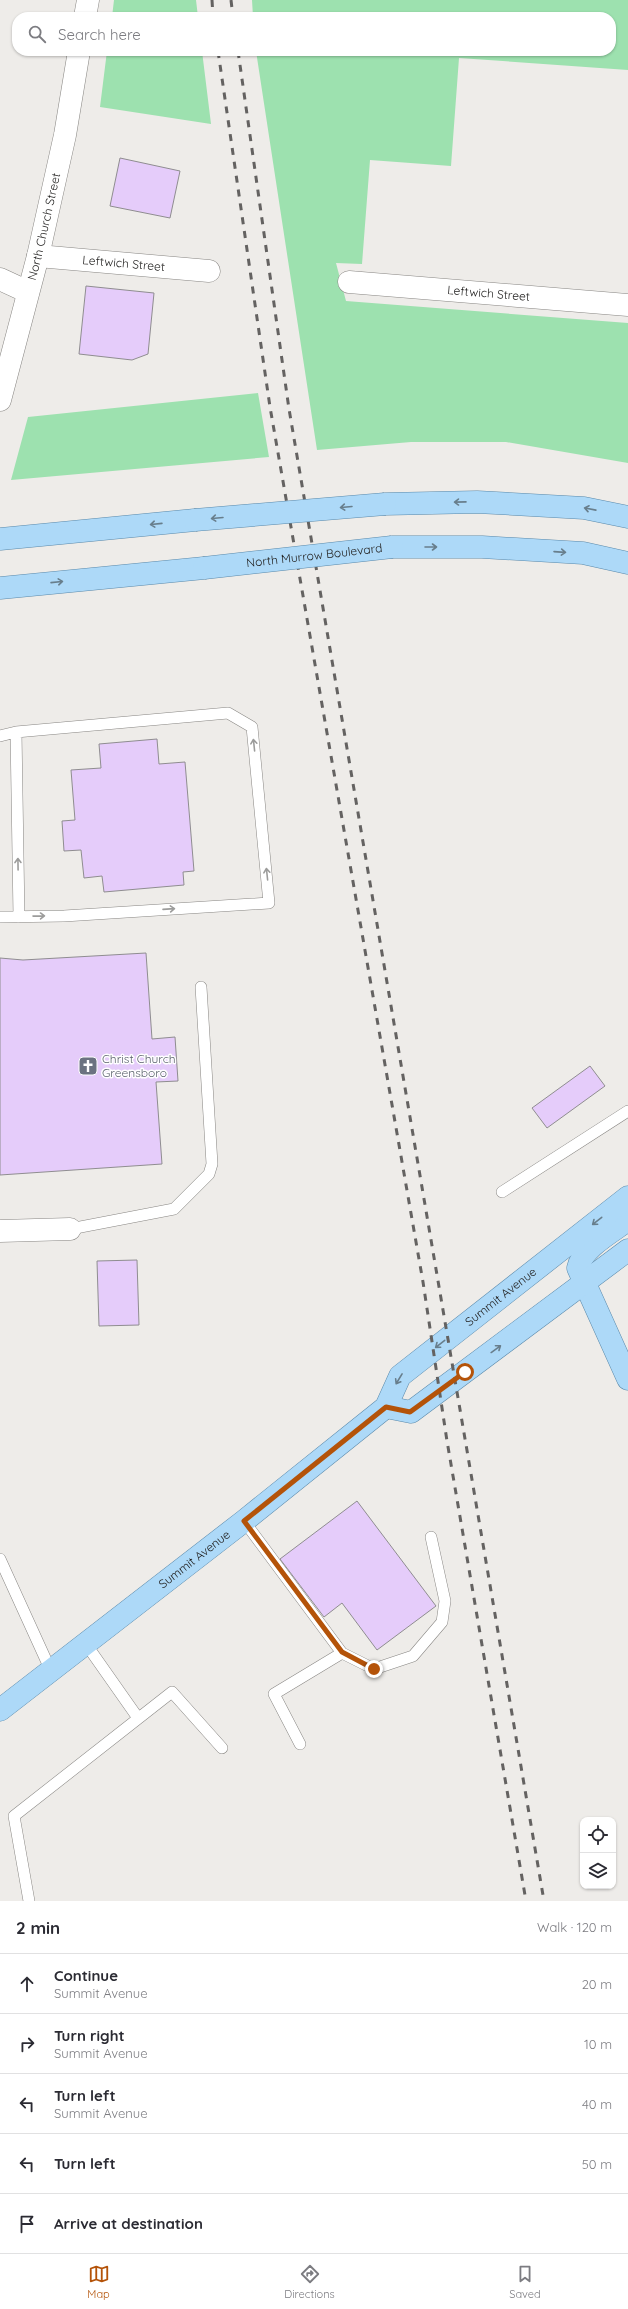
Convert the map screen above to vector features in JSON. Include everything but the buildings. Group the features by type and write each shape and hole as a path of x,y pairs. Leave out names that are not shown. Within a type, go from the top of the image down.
{"main road":[{"path":"0,539 195,520 385,504 477,502 584,508 628,517"},
{"name":"North Murrow Boulevard","path":"9,587 204,568 392,546 482,546 583,553 628,563"},
{"name":"Summit Avenue","path":"0,1710 244,1521 386,1407 400,1376 628,1197"},
{"path":"628,1220 588,1251 580,1261 578,1268 628,1379"},
{"path":"386,1407 410,1412 585,1284 628,1250"}],"street":[{"path":"86,12 88,0"},
{"name":"North Church Street","path":"0,400 38,256 65,135 78,56"},
{"name":"Leftwich Street","path":"38,256 209,271"},
{"path":"0,279 28,292"},
{"name":"Leftwich Street","path":"349,282 628,305"},
{"path":"0,1230 70,1230"}],"lane":[{"path":"0,736 16,732 228,713 252,727 269,903 64,916 0,917"},
{"path":"16,732 19,917"},
{"path":"70,1230 174,1209 209,1174 212,1164 201,987"},
{"path":"502,1192 628,1111"},
{"path":"244,1521 342,1652 374,1669 413,1656 442,1622 445,1601 431,1537"},
{"path":"0,1559 50,1670"},
{"path":"86,1644 138,1718"},
{"path":"300,1744 274,1694 342,1652"},
{"path":"28,1901 14,1816 138,1718 172,1692 222,1748"}],"green space":[{"path":"114,0 196,0 197,12 113,12"},
{"path":"252,0 628,0 628,70 459,58 451,166 370,160 362,264 336,263 346,301 628,323 628,463 506,442 411,442 317,450 257,56 616,56 616,12 253,12"},
{"path":"106,56 203,56 211,124 100,107"},
{"path":"258,393 269,457 11,480 28,417"}],"railway":[{"path":"212,0 213,12"},
{"path":"231,0 232,12"},
{"path":"219,56 270,407 423,1282 447,1441 526,1901"},
{"path":"239,56 289,409 544,1901"}],"place":[{"name":"Christ Church Greensboro","path":"88,1066"}],"route":[{"path":"374,1669 342,1652 244,1521 386,1407 410,1412 465,1372"}]}
